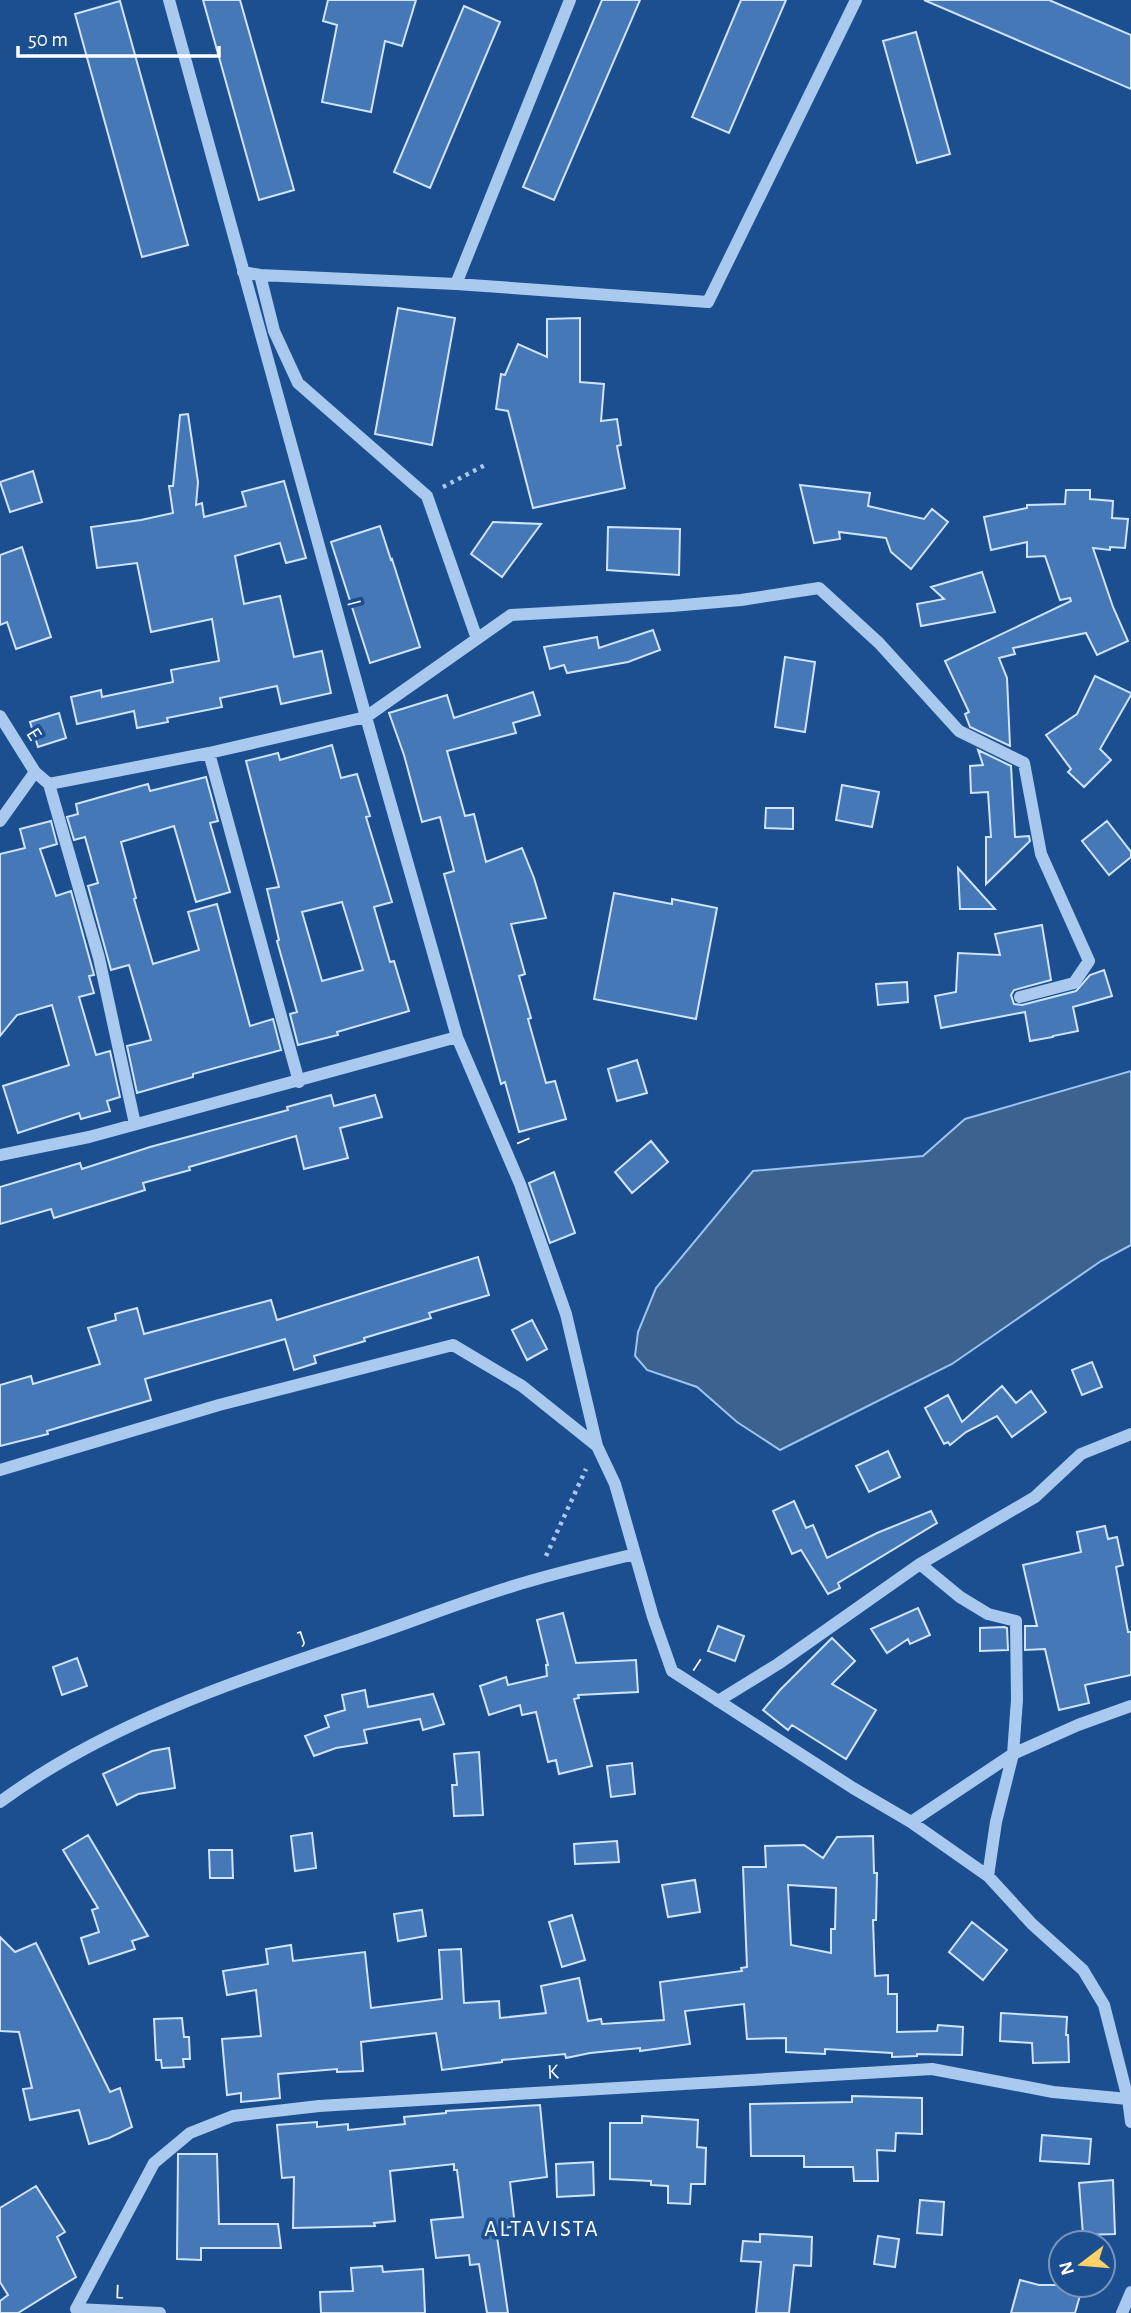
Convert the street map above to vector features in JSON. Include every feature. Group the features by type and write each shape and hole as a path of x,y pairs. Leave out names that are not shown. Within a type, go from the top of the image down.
{"street":[{"name":"I","path":"169,0 457,1037 520,1184 566,1314 597,1446 615,1484 653,1617 672,1671 853,1788 911,1822 988,1876 1032,1924 1083,1970 1104,2005 1130,2097 1131,2122"},
{"path":"456,284 570,0"},
{"path":"243,272 708,302 856,0"},
{"path":"260,275 274,331 298,383 427,496 477,639"},
{"path":"135,1124 99,958 49,784 209,753 366,717 511,615 741,600 819,588 879,643 959,731 1024,763 1041,854 1089,961 1074,983 1020,997"},
{"name":"E","path":"0,716 36,772 49,784"},
{"path":"209,753 299,1082"},
{"path":"0,821 36,772"},
{"path":"0,1155 89,1137 457,1037"},
{"path":"0,1470 219,1405 453,1345 522,1386 597,1446"},
{"path":"718,1701 778,1664 920,1564 1035,1497 1081,1454 1131,1434"},
{"name":"J","path":"0,1802 82,1750 153,1715 255,1674 535,1579 635,1554"},
{"path":"920,1564 960,1597 988,1614 1016,1621 1017,1700 1013,1754 996,1822 988,1876"},
{"path":"911,1822 1013,1754 1078,1725 1131,1706"},
{"name":"K","path":"72,2311 154,2163 190,2133 233,2116 319,2106 932,2069 1052,2092 1130,2097"},
{"path":"1122,2313 1131,2292"},
{"name":"L","path":"72,2311 160,2313"}],"path":[{"path":"427,496 487,464"},
{"path":"535,1579 597,1446"}],"water":[{"path":"1131,1071 1131,1245 1101,1261 952,1364 780,1450 737,1422 697,1387 647,1370 635,1356 638,1332 656,1288 753,1171 923,1156 965,1119"}],"building":[{"path":"203,0 240,0 294,190 259,200"},
{"path":"328,0 416,0 402,46 385,41 371,112 322,102 337,25 323,21"},
{"path":"602,0 640,0 554,200 523,187"},
{"path":"741,0 786,0 729,133 692,117"},
{"path":"924,0 1049,0 1131,35 1131,89"},
{"path":"120,1 188,245 142,257 75,14"},
{"path":"464,6 500,22 430,188 394,172"},
{"path":"916,32 950,154 917,163 883,41"},
{"path":"398,308 455,318 432,445 375,434"},
{"path":"580,318 580,382 604,384 601,421 617,419 621,445 617,446 625,488 533,508 508,411 496,409 501,374 505,375 518,344 547,357 547,319"},
{"path":"188,414 198,482 196,505 202,503 204,517 246,506 242,492 284,481 306,558 286,563 280,543 235,556 244,604 280,596 294,657 322,651 331,693 281,704 277,686 220,698 222,707 167,718 168,722 137,728 134,711 77,724 71,697 101,690 102,697 173,682 171,670 219,661 212,619 151,632 137,563 97,568 91,527 173,513 169,486 173,486 180,415"},
{"path":"33,471 42,502 10,512 0,482"},
{"path":"800,485 870,493 868,506 924,519 932,509 948,522 911,569 891,552 886,538 839,532 840,539 814,543"},
{"path":"1066,490 1090,490 1090,499 1113,501 1112,518 1128,519 1125,548 1093,548 1128,641 1097,655 1086,633 1013,648 1015,654 999,658 1007,678 1010,746 970,727 965,714 969,712 945,661 1071,601 1070,598 1060,600 1045,556 1027,557 1027,542 991,550 984,517 1027,508 1027,505 1065,504"},
{"path":"493,522 541,524 502,577 471,554"},
{"path":"380,526 420,647 370,663 331,542"},
{"path":"608,527 680,529 679,575 607,570"},
{"path":"22,547 51,637 16,649 7,622 0,625 0,555"},
{"path":"982,572 995,612 921,626 917,604 944,599 931,587"},
{"path":"653,630 660,650 628,662 567,673 564,665 550,669 544,647 597,637 599,648"},
{"path":"785,657 815,662 805,732 775,727"},
{"path":"1095,676 1131,695 1100,749 1111,760 1084,787 1068,772 1071,769 1046,735 1077,714"},
{"path":"533,692 540,715 513,723 516,733 447,751 465,816 474,814 486,862 522,848 546,918 511,924 525,974 519,976 531,1018 528,1019 546,1083 555,1081 566,1119 519,1132 505,1082 501,1084 444,874 454,871 440,817 422,822 404,755 389,713 447,695 454,718"},
{"path":"59,713 66,738 38,747 30,722"},
{"path":"332,745 341,778 357,774 370,816 366,817 392,902 374,907 390,962 394,961 409,1011 337,1032 338,1035 298,1045 290,1014 297,1012 277,941 279,940 267,889 279,887 246,761 278,753 280,760","holes":["342,902 363,970 322,981 302,912"]},
{"path":"978,750 1011,766 1015,837 1029,836 1030,841 986,884 986,837 991,837 988,792 971,793 970,766 983,765"},
{"path":"206,777 218,821 210,823 230,892 196,902 174,826 121,842 136,898 134,899 153,964 199,950 188,912 217,904 250,1026 273,1019 281,1050 193,1074 193,1077 137,1093 127,1046 151,1040 129,965 111,970 88,886 98,883 85,837 74,840 67,817 78,814 76,804 148,784 150,791"},
{"path":"842,785 879,792 872,827 836,820"},
{"path":"766,808 793,808 793,829 765,828"},
{"path":"51,821 57,844 40,849 56,896 71,891 94,975 89,976 94,993 79,997 96,1055 110,1051 120,1097 107,1101 110,1111 81,1119 79,1113 18,1133 3,1086 69,1065 52,1005 17,1015 0,1036 0,854 25,848 20,829"},
{"path":"1107,821 1131,852 1131,857 1109,875 1082,841"},
{"path":"958,868 995,909 960,909"},
{"path":"614,893 672,904 672,899 717,908 696,1019 594,999"},
{"path":"1042,925 1051,980 1014,990 1011,995 1014,1004 1022,1005 1076,991 1090,975 1104,970 1112,996 1073,1007 1078,1031 1030,1041 1025,1012 941,1028 935,996 956,992 958,953 1000,955 995,934"},
{"path":"907,982 908,1002 878,1005 876,984"},
{"path":"637,1060 647,1093 617,1101 608,1069"},
{"path":"331,1095 334,1106 375,1095 382,1117 340,1128 348,1158 304,1169 296,1136 189,1167 190,1170 143,1183 145,1190 54,1218 51,1209 0,1224 0,1187 80,1163 82,1169 150,1147 288,1110 287,1107"},
{"path":"651,1141 668,1162 632,1193 615,1172"},
{"path":"554,1172 575,1233 550,1243 529,1183"},
{"path":"478,1257 489,1295 429,1313 431,1318 314,1356 316,1363 294,1370 285,1339 145,1379 151,1400 47,1431 48,1434 0,1446 0,1385 31,1376 33,1384 100,1364 88,1328 116,1320 115,1314 137,1308 144,1334 271,1300 277,1320"},
{"path":"532,1320 547,1349 527,1360 512,1330"},
{"path":"1092,1362 1102,1387 1082,1395 1072,1370"},
{"path":"1002,1386 1016,1403 1031,1391 1046,1412 1012,1437 997,1416 966,1432 950,1445 948,1442 944,1444 925,1408 948,1395 962,1422"},
{"path":"888,1451 900,1477 869,1492 856,1466"},
{"path":"794,1501 806,1528 813,1525 827,1558 877,1533 931,1511 937,1523 838,1583 840,1588 828,1594 801,1550 792,1554 773,1511"},
{"path":"1105,1526 1108,1539 1117,1537 1123,1565 1116,1567 1128,1632 1131,1632 1131,1675 1085,1685 1089,1703 1059,1710 1045,1649 1025,1650 1025,1626 1037,1626 1023,1565 1081,1552 1077,1532"},
{"path":"918,1608 930,1635 910,1644 908,1639 887,1653 871,1629"},
{"path":"563,1613 576,1663 636,1660 638,1692 578,1695 579,1698 574,1699 592,1766 559,1774 556,1760 548,1762 536,1712 522,1715 520,1705 489,1715 480,1686 506,1677 508,1685 547,1676 548,1665 537,1620"},
{"path":"718,1626 744,1636 735,1661 708,1651"},
{"path":"980,1628 1007,1628 1008,1650 980,1651"},
{"path":"832,1638 855,1661 832,1684 876,1710 846,1759 792,1725 788,1730 763,1710"},
{"path":"77,1658 87,1686 62,1695 53,1667"},
{"path":"365,1690 368,1707 433,1694 444,1724 423,1730 420,1719 364,1730 367,1743 336,1748 314,1756 305,1736 329,1727 325,1716 345,1710 342,1695"},
{"path":"169,1748 175,1788 138,1794 117,1805 103,1774 152,1751"},
{"path":"479,1752 483,1815 454,1816 452,1785 457,1785 454,1754"},
{"path":"632,1763 635,1794 611,1797 607,1766"},
{"path":"312,1833 316,1868 295,1871 291,1836"},
{"path":"88,1835 148,1936 132,1941 135,1949 89,1964 81,1938 99,1932 92,1910 98,1908 63,1850"},
{"path":"873,1836 874,1873 877,1873 876,1920 873,1920 875,1976 888,1975 888,1994 897,1994 897,2032 937,2031 938,2025 963,2027 962,2055 917,2054 892,2057 892,2053 825,2049 825,2054 786,2052 786,2038 747,2039 744,2004 685,2011 690,2044 640,2051 640,2048 590,2053 566,2058 565,2054 502,2060 442,2070 436,2033 361,2042 363,2071 337,2072 337,2069 278,2074 280,2098 241,2102 241,2093 227,2095 222,2039 261,2036 256,1990 227,1995 223,1971 268,1964 266,1949 291,1945 293,1961 365,1952 371,2008 442,1999 439,1950 461,1949 464,2003 499,2001 500,2018 546,2013 541,1986 579,1978 588,2021 601,2019 602,2024 664,2020 660,1982 742,1971 741,1968 747,1967 743,1867 766,1867 765,1846 804,1845 823,1858 837,1837","holes":["788,1885 836,1888 835,1929 831,1929 831,1953 791,1945"]},
{"path":"617,1841 619,1862 575,1864 574,1844"},
{"path":"209,1850 232,1850 233,1878 210,1878"},
{"path":"695,1880 700,1912 668,1917 662,1885"},
{"path":"422,1910 426,1936 398,1941 394,1914"},
{"path":"572,1915 585,1960 562,1967 549,1922"},
{"path":"972,1922 1007,1950 983,1980 949,1952"},
{"path":"0,1937 15,1952 36,1943 110,2092 120,2088 132,2127 89,2144 79,2110 30,2120 23,2089 32,2088 19,2032 0,2031"},
{"path":"1001,2013 1067,2017 1069,2062 1033,2063 1032,2043 1000,2041"},
{"path":"182,2018 184,2037 189,2037 190,2059 183,2059 184,2067 162,2068 161,2060 156,2060 154,2019"},
{"path":"852,2096 922,2098 922,2134 896,2133 895,2151 877,2150 878,2181 854,2181 853,2167 804,2167 804,2156 751,2156 750,2104 852,2102"},
{"path":"540,2105 547,2177 510,2182 515,2226 496,2230 508,2313 487,2313 479,2264 470,2265 469,2255 436,2258 431,2220 463,2217 454,2164 390,2171 395,2221 374,2223 375,2226 293,2228 294,2177 282,2178 277,2125 317,2122 317,2127 348,2124 348,2130 405,2124 404,2117 446,2111"},
{"path":"642,2116 698,2120 697,2147 706,2148 705,2184 691,2184 690,2204 668,2203 668,2186 651,2185 651,2181 610,2179 610,2123 642,2123"},
{"path":"1042,2135 1091,2139 1089,2164 1040,2161"},
{"path":"178,2154 217,2154 219,2224 278,2224 281,2248 201,2248 201,2260 177,2259"},
{"path":"593,2162 594,2195 557,2197 556,2164"},
{"path":"1113,2180 1115,2229 1083,2229 1079,2183"},
{"path":"36,2186 65,2232 57,2237 76,2277 18,2313 0,2313 0,2301 8,2295 0,2282 0,2208"},
{"path":"920,2200 944,2202 942,2235 917,2233"},
{"path":"760,2234 812,2237 811,2266 794,2265 789,2313 756,2313 761,2262 741,2261 743,2241 760,2242"},
{"path":"878,2236 899,2239 895,2267 874,2264"},
{"path":"382,2266 383,2272 423,2269 425,2313 321,2313 320,2292 353,2291 351,2268"},
{"path":"1020,2280 1047,2285 1047,2299 1079,2299 1075,2313 1011,2313"}],"district":[{"name":"ALTAVISTA","path":"542,2229"}]}
